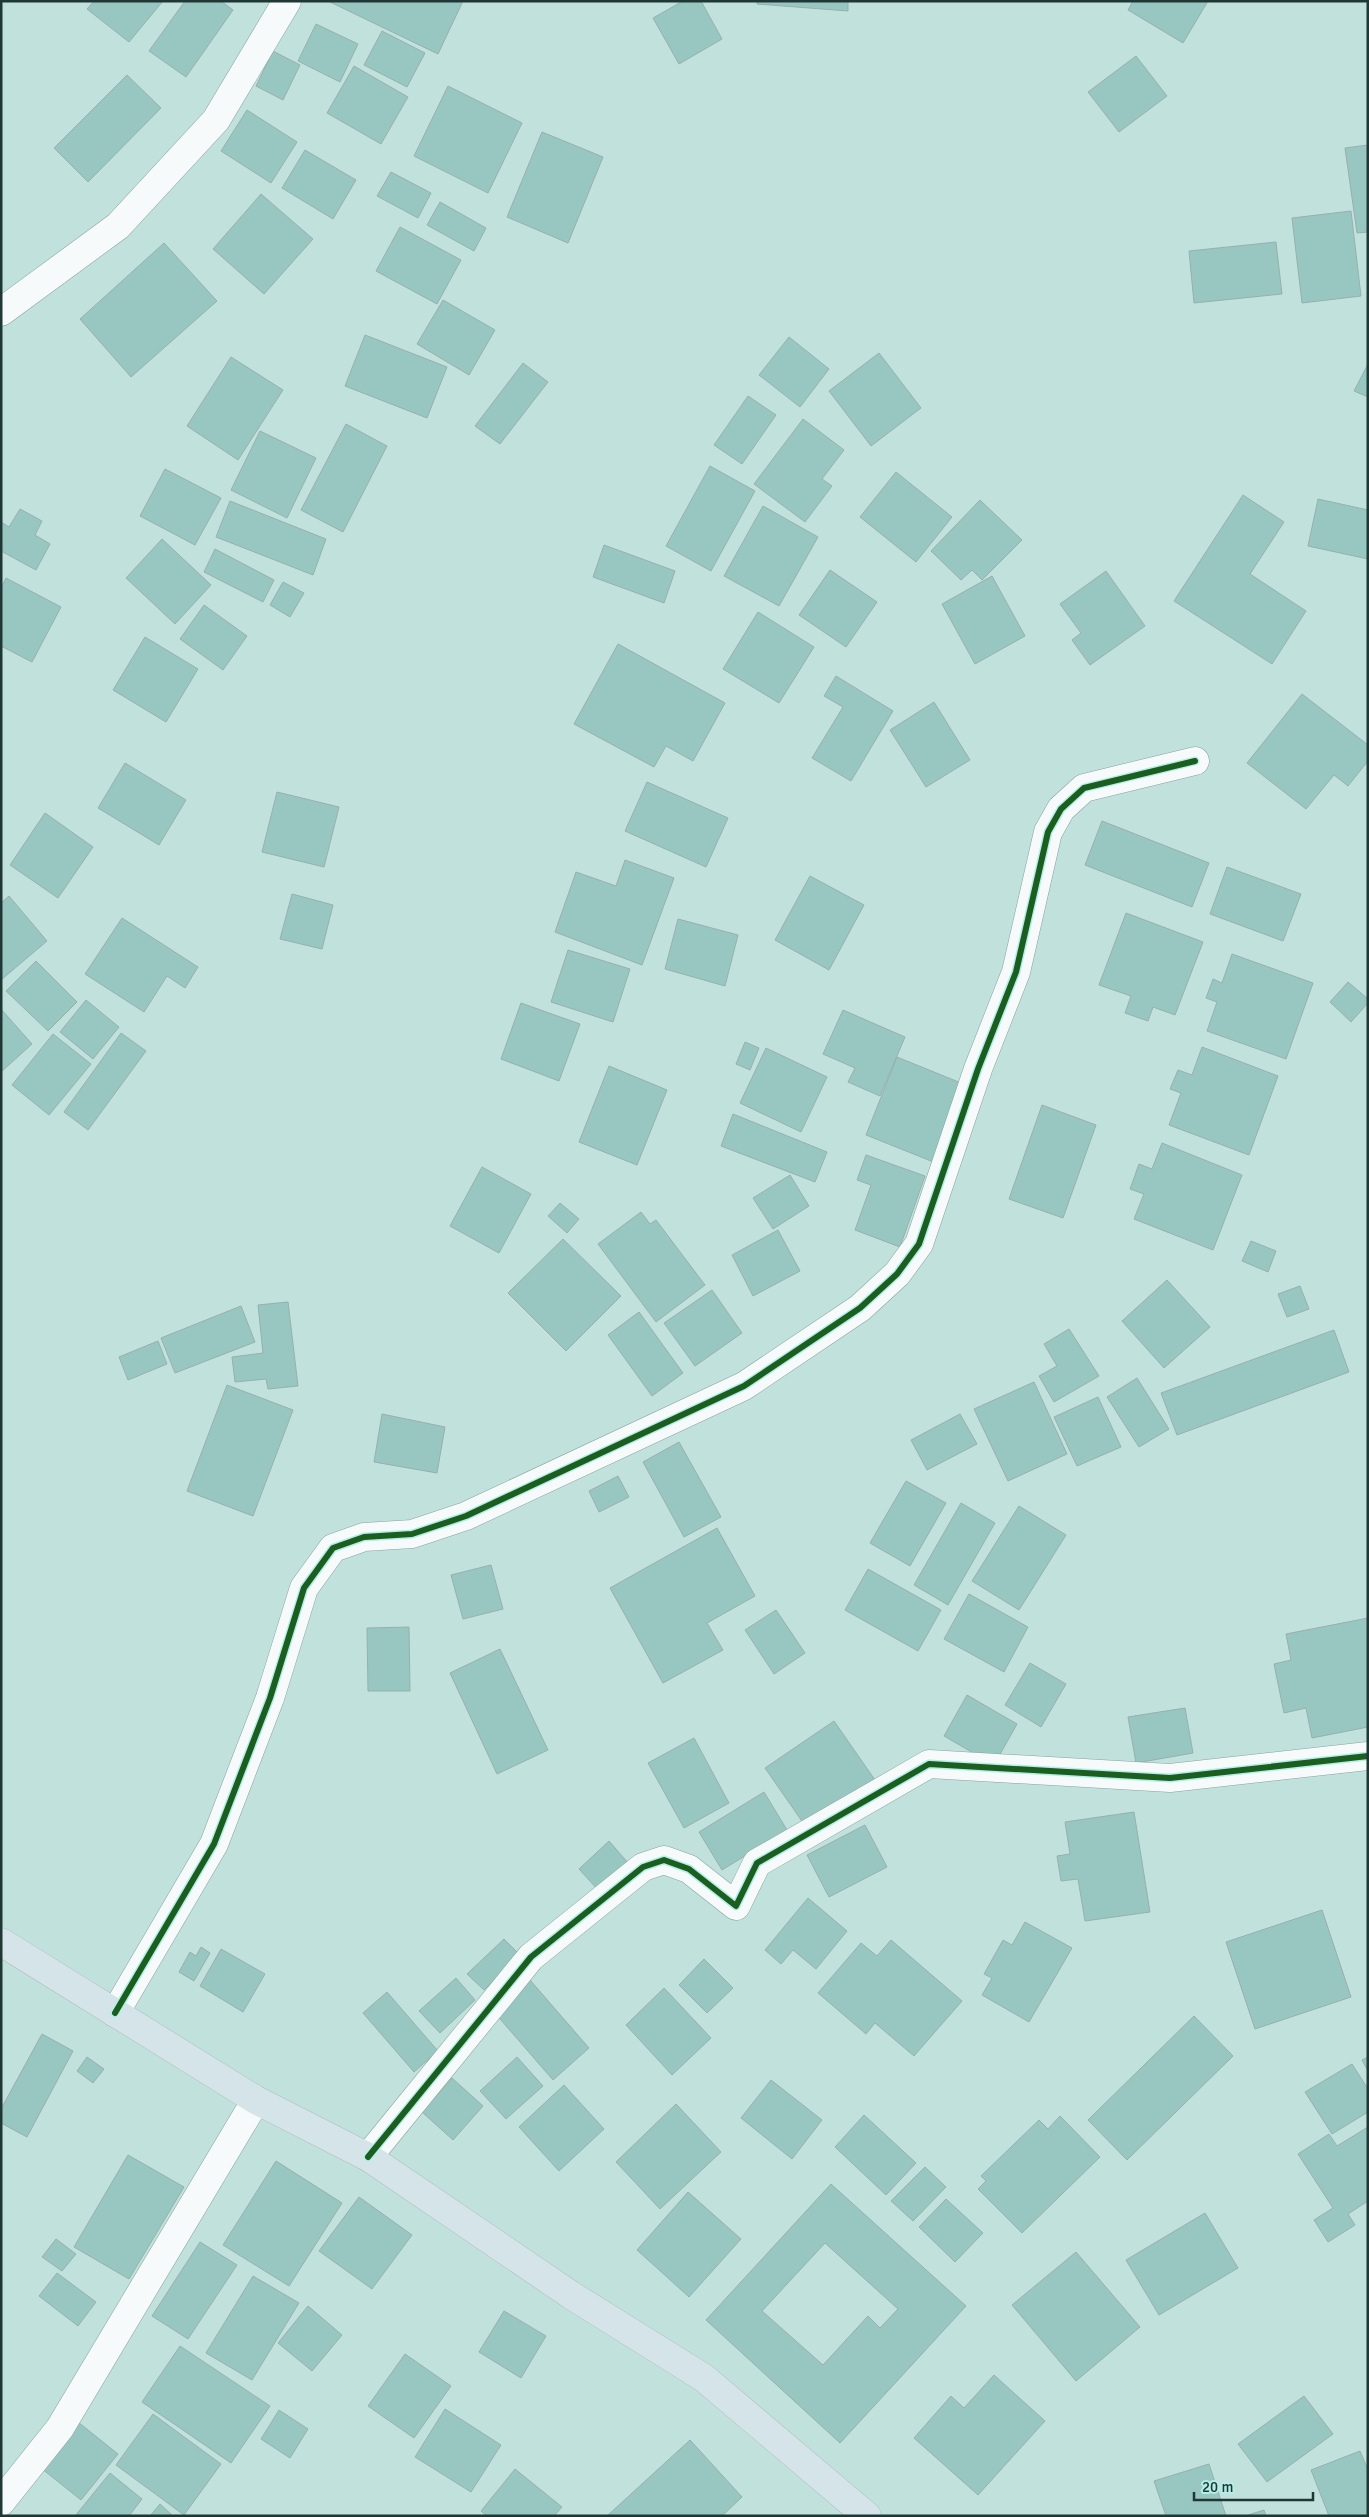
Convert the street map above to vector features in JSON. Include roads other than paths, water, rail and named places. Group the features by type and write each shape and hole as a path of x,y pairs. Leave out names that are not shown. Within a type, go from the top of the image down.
{"main road":[{"path":"1,1942 256,2100 368,2157 571,2295 704,2378 867,2516"}],"street":[{"path":"1,312 118,226 216,120 288,1"},
{"path":"115,2013 214,1844 270,1698 304,1588 333,1548 364,1537 412,1534 466,1516 744,1386 860,1308 897,1274 918,1244 978,1069 1016,972 1048,832 1061,809 1084,788 1195,761"},
{"path":"368,2157 531,1957 644,1867 664,1860 689,1869 736,1906 757,1863 929,1764 1170,1778 1368,1756"},
{"path":"1,2502 60,2428 256,2100"}]}
